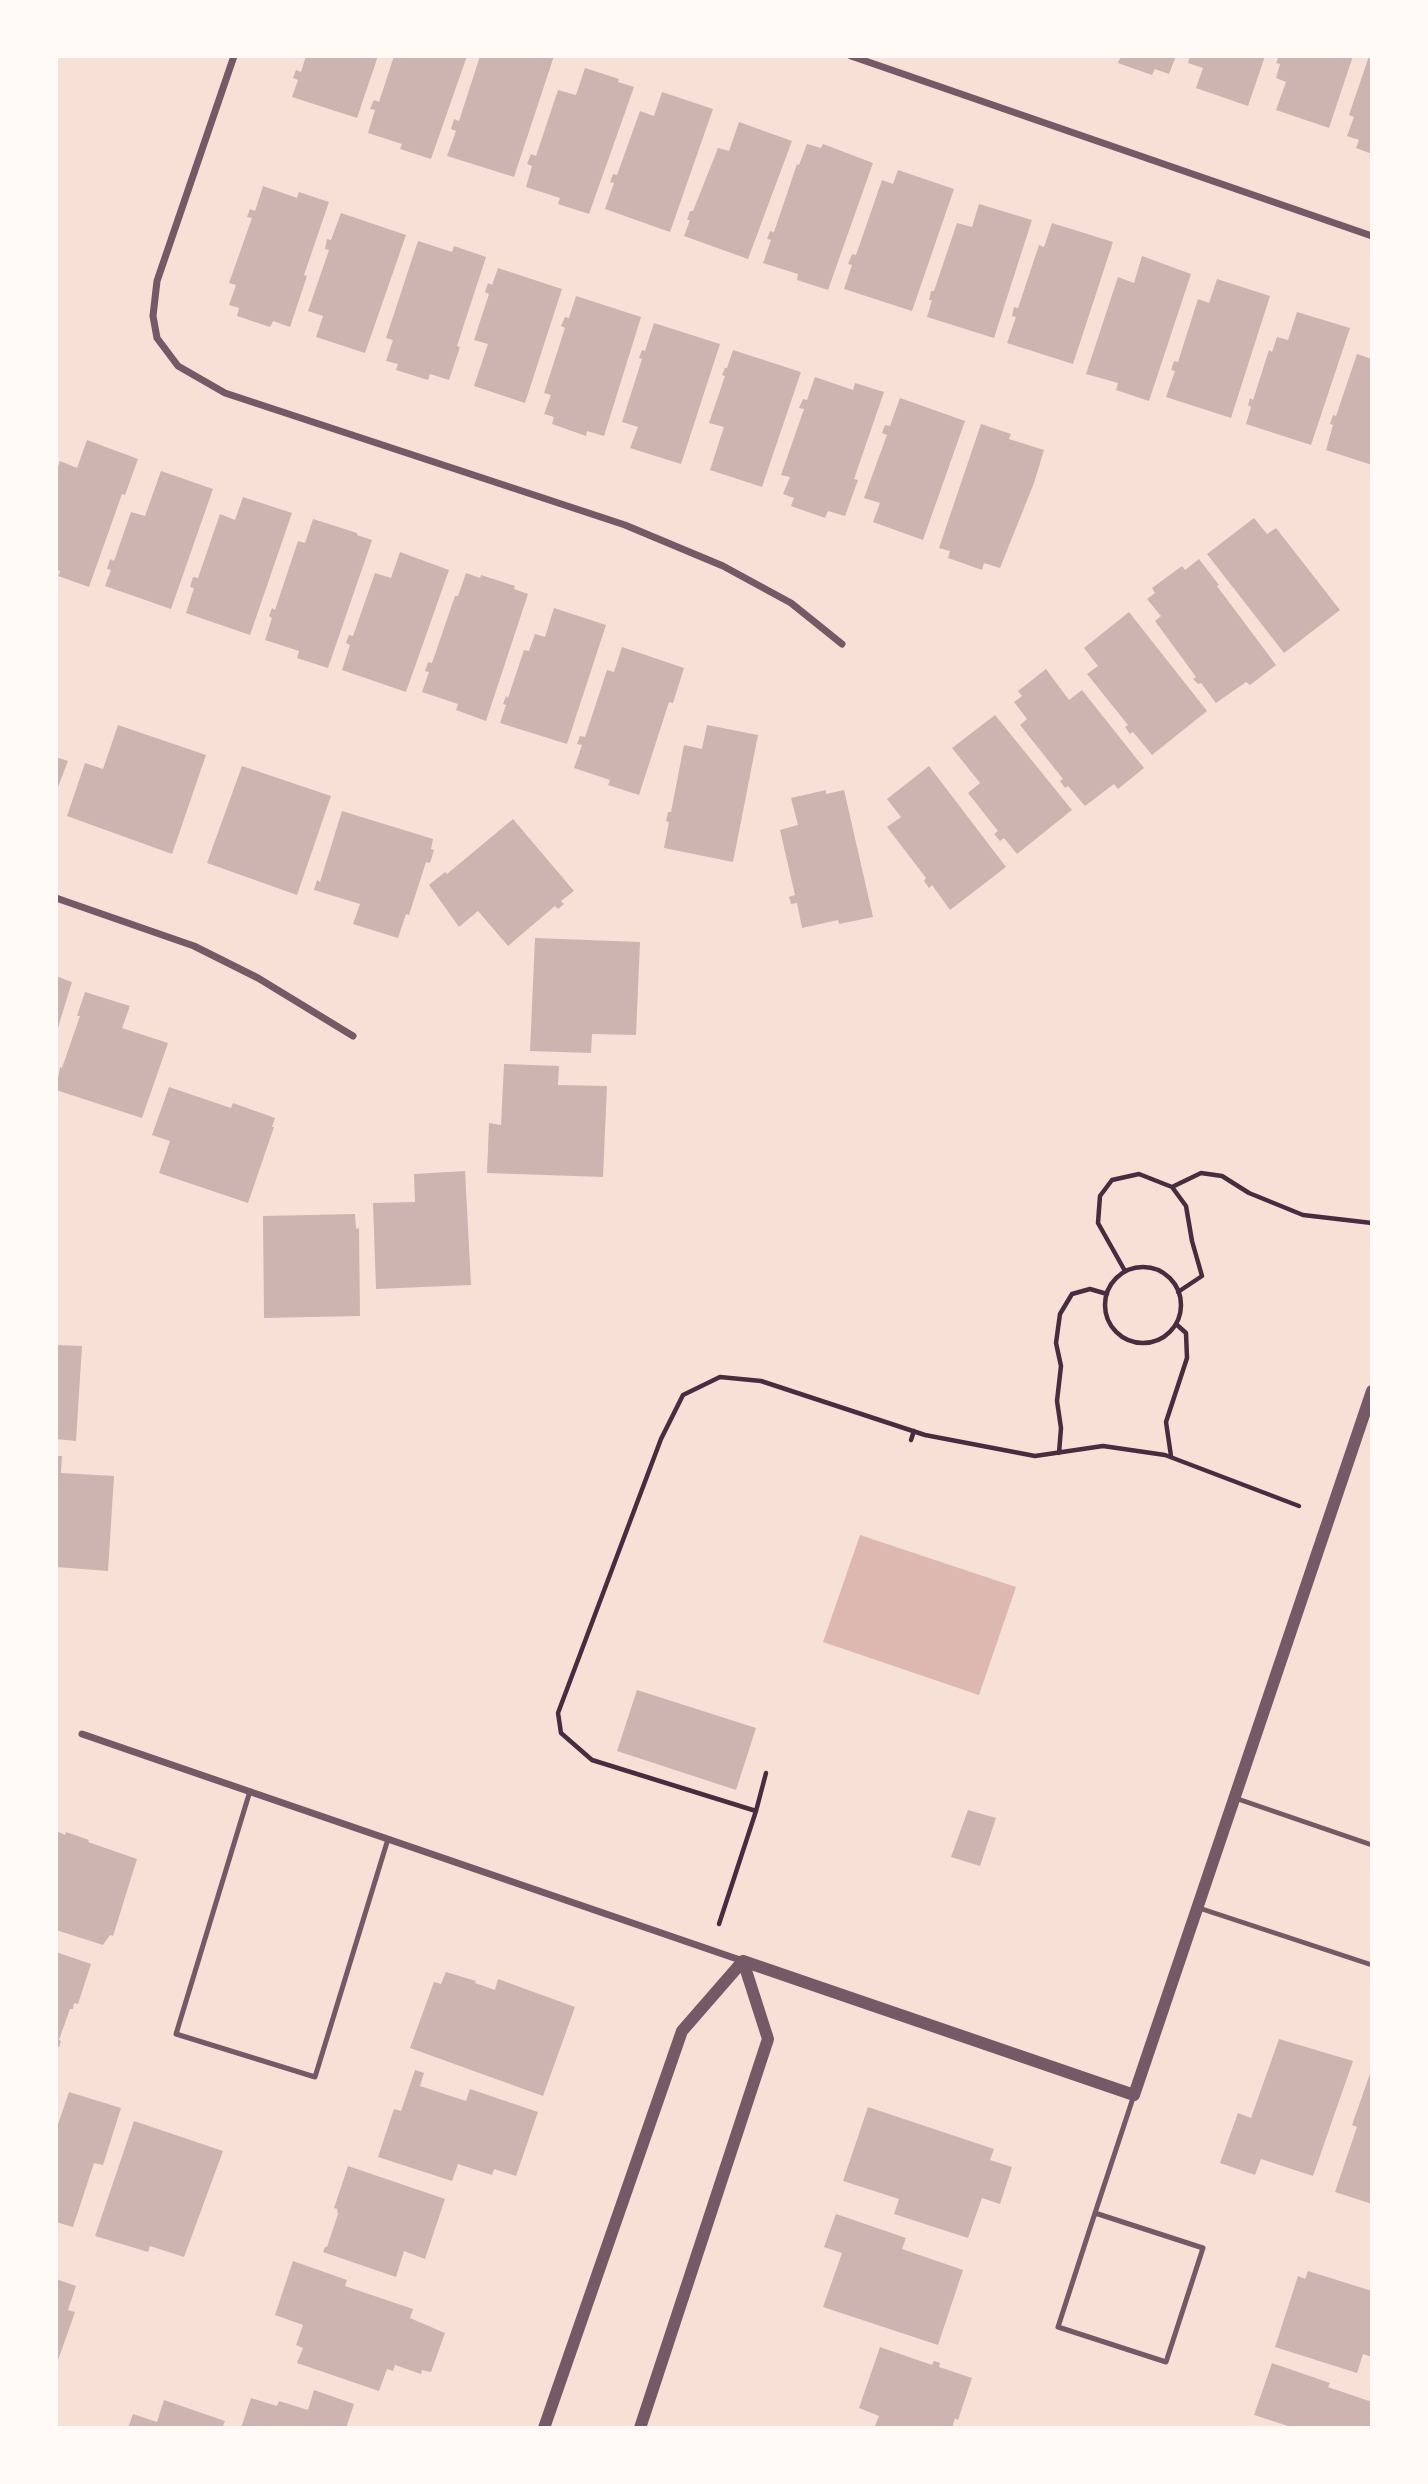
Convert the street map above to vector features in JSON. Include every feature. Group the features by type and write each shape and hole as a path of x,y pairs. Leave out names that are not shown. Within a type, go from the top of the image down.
{"street":[{"path":"234,56 157,281 153,316 157,338 178,366 225,393 625,525 723,566 791,603 842,644"},
{"path":"851,56 1372,236"},
{"path":"56,898 194,946 258,978 353,1035"},
{"path":"82,1734 1134,2095 1372,1391"},
{"path":"544,2428 682,2031 743,1961"},
{"path":"640,2428 768,2039 743,1961"}],"lane":[{"path":"250,1791 176,2034 315,2077 388,1839"},
{"path":"1235,1798 1372,1845"},
{"path":"1198,1908 1372,1965"},
{"path":"1095,2213 1203,2248 1166,2362 1058,2327 1095,2213 1134,2095"}],"path":[{"path":"1172,1187 1201,1173 1222,1176 1249,1193 1303,1215 1372,1223"},
{"path":"1125,1271 1098,1223 1100,1196 1112,1180 1139,1174 1172,1187 1186,1206 1202,1276 1178,1292"},
{"path":"1149,1267 1166,1274 1178,1292 1181,1309 1176,1324 1167,1336 1149,1344 1126,1341 1108,1324 1104,1304 1110,1283 1125,1271 1149,1267"},
{"path":"1059,1453 1061,1428 1057,1401 1061,1366 1056,1343 1060,1314 1072,1293 1090,1289 1107,1294"},
{"path":"1171,1457 1166,1422 1187,1358 1186,1333 1176,1324"},
{"path":"755,1811 592,1760 561,1732 558,1713 661,1438 683,1395 720,1377 761,1381 914,1432 1035,1456 1103,1446 1171,1457 1329,1517"},
{"path":"911,1440 914,1432"},
{"path":"711,1949 766,1773"}],"shaded area":[{"path":"860,1535 1016,1587 979,1695 823,1642"}],"building":[{"path":"306,56 378,56 357,118 292,97 298,80 293,78 296,70 301,72"},
{"path":"394,56 467,56 431,159 400,149 402,144 368,133 375,110 370,109 374,100 379,102"},
{"path":"480,56 554,56 514,177 447,156 456,131 451,129 454,119 459,121"},
{"path":"1121,56 1176,56 1169,74 1155,69 1152,75 1118,63"},
{"path":"1190,56 1265,56 1248,106 1196,88 1203,68 1188,63"},
{"path":"1279,56 1353,56 1329,128 1276,110 1286,82 1276,78"},
{"path":"1369,56 1372,56 1372,154 1356,148 1359,140 1347,136 1354,117 1349,115"},
{"path":"585,68 634,87 589,214 558,204 560,198 526,187 532,166 527,164 531,154 536,156 558,90 576,95"},
{"path":"662,92 713,109 670,232 605,209 614,183 610,182 613,174 617,175 640,111 654,116"},
{"path":"739,122 792,141 748,259 684,236 690,220 687,220 690,211 693,211 718,148 729,151"},
{"path":"807,144 821,148 823,144 873,163 828,290 797,280 798,274 763,263 771,240 767,239 770,231 774,232 797,164 799,165"},
{"path":"898,170 954,189 912,311 844,289 852,265 848,264 852,254 856,255 882,180 893,184"},
{"path":"263,186 297,198 299,192 329,202 304,275 307,276 290,327 273,321 270,327 237,316 239,308 229,305 236,285 229,283 252,218 247,217 250,209 255,211"},
{"path":"979,204 1032,220 994,338 927,317 932,300 929,300 931,291 934,291 957,223 972,227"},
{"path":"341,213 406,235 365,353 316,337 323,316 308,311 329,250 325,249 327,239 331,240"},
{"path":"1052,223 1113,242 1073,364 1007,343 1016,317 1012,316 1014,307 1018,308 1039,245 1044,247"},
{"path":"418,241 452,252 454,246 486,257 457,346 460,347 449,380 430,374 428,380 396,370 398,364 386,361 393,340 386,338"},
{"path":"1142,256 1191,274 1149,401 1116,390 1118,383 1086,374 1118,277 1134,283"},
{"path":"498,268 562,289 525,403 474,386 488,344 474,340 489,294 485,292 488,283 492,285"},
{"path":"1217,279 1270,296 1231,418 1166,397 1175,371 1171,370 1174,361 1178,362 1198,299 1209,303"},
{"path":"576,296 641,317 604,436 587,431 586,436 552,424 554,417 544,414 551,395 544,393 565,328 561,326 565,317 569,318"},
{"path":"1297,312 1350,328 1311,445 1246,424 1251,407 1248,405 1250,398 1253,400 1269,350 1272,352 1277,337 1288,340"},
{"path":"654,323 720,344 681,464 630,448 638,427 622,422 642,359 639,358 642,350 645,351"},
{"path":"733,350 801,372 762,487 710,470 724,427 709,423 725,376 722,375"},
{"path":"1357,354 1372,359 1372,465 1326,450 1333,425 1330,424 1333,415 1336,416"},
{"path":"815,377 853,390 855,383 884,392 854,479 858,480 845,516 828,511 825,518 791,506 794,498 783,494 790,477 781,475 804,409 799,408 803,399 807,400"},
{"path":"900,398 965,421 923,540 873,522 880,503 864,498 887,435 882,433 885,425 890,426"},
{"path":"981,424 1011,434 1009,439 1044,450 1034,483 1000,568 984,563 982,570 948,558 950,551 939,548"},
{"path":"87,440 138,459 125,495 122,494 89,587 58,576 60,571 56,570 56,472 60,461 77,468"},
{"path":"161,471 213,489 171,609 105,586 111,570 107,569 110,559 114,561 131,512 145,516"},
{"path":"243,497 292,513 250,635 186,613 194,588 190,587 193,577 198,578 220,514 235,520"},
{"path":"1254,518 1267,534 1276,528 1340,610 1284,653 1207,554"},
{"path":"313,519 372,540 328,668 297,658 299,651 265,640 272,618 269,616 272,608 275,610 298,541 305,543"},
{"path":"400,552 449,570 406,692 342,670 350,645 346,643 349,635 353,636 375,573 391,578"},
{"path":"1199,559 1276,665 1250,685 1246,682 1216,703 1201,683 1198,684 1193,679 1196,677 1155,621 1161,616 1147,599 1155,593 1152,588 1182,566 1185,570"},
{"path":"466,573 515,586 514,589 528,594 486,721 456,710 458,704 422,692 429,672 425,671 428,662 432,663 455,596 458,596"},
{"path":"554,608 606,625 567,744 500,723 506,705 503,704 506,696 508,698 524,650 529,651 535,634 545,637"},
{"path":"1129,612 1207,711 1152,755 1133,732 1130,734 1125,727 1128,725 1087,674 1098,666 1084,648"},
{"path":"622,647 684,668 673,703 669,702 639,795 608,785 610,780 574,768 582,745 577,744 580,736 585,737 607,670 614,672"},
{"path":"1046,669 1069,700 1082,690 1144,768 1118,789 1114,784 1085,806 1068,786 1065,788 1060,781 1063,779 1020,725 1027,719 1014,702 1022,696 1018,691"},
{"path":"995,715 1072,810 1017,854 1004,838 1000,841 994,834 998,831 968,793 980,783 952,748"},
{"path":"118,725 206,755 172,854 67,816 85,763 103,769"},
{"path":"707,725 758,735 733,862 664,848 669,822 666,821 668,812 671,812 684,745 702,749"},
{"path":"56,757 68,761 56,792"},
{"path":"242,766 331,796 297,895 207,863"},
{"path":"929,766 1006,867 950,910 932,885 929,888 924,881 926,878 887,827 901,817 887,799"},
{"path":"826,790 826,794 844,790 873,917 839,924 838,920 802,928 797,903 791,904 789,897 795,895 780,830 798,825 791,798"},
{"path":"342,811 433,839 431,849 434,850 430,863 426,862 409,915 406,914 398,938 353,924 360,904 314,890 317,880 320,882"},
{"path":"513,819 574,891 561,901 564,904 558,909 555,906 508,946 478,911 459,927 429,885 445,872 447,874"},
{"path":"535,938 640,942 636,1035 592,1034 591,1053 530,1051"},
{"path":"56,976 72,982 56,1034"},
{"path":"85,992 130,1006 122,1028 168,1043 142,1118 56,1090 60,1067 62,1068 80,1016 77,1016"},
{"path":"504,1064 559,1066 558,1085 607,1086 603,1177 487,1173 489,1123 501,1125"},
{"path":"169,1087 231,1108 233,1103 275,1118 248,1203 159,1173 170,1141 152,1135"},
{"path":"465,1171 471,1285 376,1289 373,1203 415,1202 414,1174"},
{"path":"355,1214 356,1229 359,1228 360,1316 264,1318 263,1216"},
{"path":"56,1345 82,1346 76,1441 56,1439"},
{"path":"56,1456 62,1456 61,1473 114,1476 108,1571 56,1567"},
{"path":"637,1690 756,1728 736,1790 617,1751"},
{"path":"968,1810 996,1818 980,1866 951,1857"},
{"path":"56,1831 65,1835 66,1832 137,1859 113,1936 110,1935 103,1945 56,1930"},
{"path":"56,1952 91,1964 78,2004 74,2003 73,2009 70,2009 59,2047 56,2046"},
{"path":"446,1972 495,1990 498,1979 575,2007 543,2096 410,2048 434,1982 441,1984"},
{"path":"1279,2039 1353,2061 1313,2176 1261,2159 1255,2175 1220,2163 1238,2113 1251,2118"},
{"path":"1372,2068 1372,2204 1335,2192 1357,2127 1352,2125"},
{"path":"415,2070 424,2073 420,2086 466,2101 470,2089 538,2112 516,2176 494,2169 492,2175 458,2164 452,2181 378,2157 394,2109 401,2111"},
{"path":"69,2092 121,2108 103,2165 94,2163 73,2227 56,2222 56,2130"},
{"path":"868,2107 994,2149 990,2160 1012,2167 1000,2204 982,2198 968,2238 894,2214 899,2199 843,2181"},
{"path":"134,2121 223,2151 184,2257 150,2246 148,2252 95,2236"},
{"path":"348,2166 445,2199 425,2259 404,2251 396,2277 323,2252 338,2214 334,2208"},
{"path":"836,2214 906,2238 902,2249 963,2270 938,2345 823,2307 842,2253 824,2247"},
{"path":"293,2261 347,2280 345,2286 413,2309 410,2318 445,2333 431,2372 422,2370 421,2374 395,2365 393,2371 387,2369 379,2391 297,2363 303,2348 296,2345 303,2325 275,2315"},
{"path":"1308,2271 1372,2291 1372,2357 1363,2354 1357,2373 1275,2347 1298,2276 1305,2279"},
{"path":"56,2279 76,2286 68,2310 75,2312 56,2366"},
{"path":"880,2347 932,2365 934,2361 940,2363 939,2367 972,2378 958,2420 955,2418 952,2428 874,2428 879,2416 859,2408"},
{"path":"1272,2363 1330,2383 1328,2387 1372,2402 1372,2428 1287,2428 1288,2426 1254,2415"},
{"path":"314,2390 354,2404 346,2428 241,2428 251,2398 277,2406 279,2401 308,2410"},
{"path":"164,2400 225,2421 222,2428 128,2428 133,2414 157,2422"}]}
